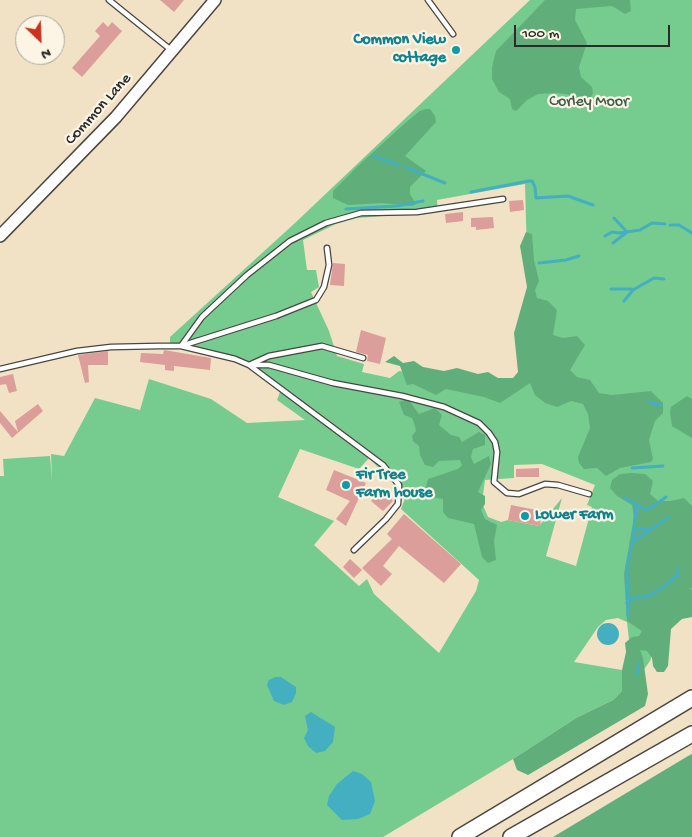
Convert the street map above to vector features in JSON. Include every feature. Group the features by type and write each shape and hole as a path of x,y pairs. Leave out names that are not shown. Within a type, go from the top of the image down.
{"highway":[{"path":"460,837 692,698"},
{"path":"511,837 692,734"}],"street":[{"name":"Common Lane","path":"0,236 116,117 215,0"}],"lane":[{"path":"109,0 172,51"},
{"path":"428,0 454,34"},
{"path":"181,346 202,317 247,275 290,241 320,226 343,216 361,213 417,212 503,199"},
{"path":"181,346 268,318 316,300 324,287 328,265 327,248"},
{"path":"0,369 86,350 111,347 181,346 235,359 249,365 383,465 400,485 398,504 386,519 354,550"},
{"path":"249,365 269,356 322,346 363,358"},
{"path":"249,365 269,365 333,383 402,396 444,407 474,420 496,442 494,482 502,490 510,494 519,494 536,487 552,484 589,494"}],"green space":[{"name":"Corley Moor","path":"530,0 692,0 692,589 661,628 650,661 642,672 632,667 627,622 618,618 606,620 598,627 574,662 622,670 622,691 613,700 576,718 513,759 383,837 0,837 0,476 4,476 3,459 50,456 52,481 51,454 64,456 95,398 140,410 149,379 211,399 247,423 305,420 277,400 280,392 255,370 241,362 170,346 170,337 295,223","holes":["525,184 528,291 518,381 445,378 399,371 390,378 362,372 364,364 337,356 329,331 311,292 319,287 316,270 307,270 303,240 336,224 357,218 438,212 437,200","300,449 359,469 369,458 406,496 401,509 479,580 476,591 439,653 374,594 367,579 359,586 314,545 334,521 278,497","542,464 595,485 587,505 592,507 576,566 546,556 562,498 539,526 508,520 501,522 488,517 482,503 485,480 514,478 514,465"]},
{"path":"545,0 630,0 631,11 625,14 612,6 576,9 575,20 587,43 579,67 581,77 592,87 593,93 588,103 583,104 572,95 557,93 538,94 527,100 516,111 512,109 510,99 499,92 492,79 492,67 496,51"},
{"path":"430,109 435,116 436,122 405,156 426,171 410,187 410,194 416,204 412,206 382,203 348,205 333,198 333,191 359,165 404,124 420,111"},
{"path":"526,232 532,234 534,260 539,281 535,290 537,298 548,301 557,310 553,335 563,338 577,336 585,345 570,370 577,377 590,380 599,393 612,395 651,391 663,403 663,413 655,421 649,440 653,459 651,462 620,468 606,476 597,468 584,469 579,463 578,457 590,428 588,414 583,404 571,401 557,407 545,403 535,395 530,383 500,403 484,397 446,389 436,395 413,384 407,385 400,366 385,362 394,356 403,363 414,361 423,367 444,371 457,368 478,374 488,372 498,378 513,378 518,372 514,333 527,287 520,246"},
{"path":"687,396 692,399 692,438 672,426 670,413 671,407"},
{"path":"408,399 419,414 435,408 442,415 439,425 451,435 459,437 462,442 479,432 485,435 485,445 473,449 471,457 474,464 489,456 491,464 478,492 485,496 485,504 481,510 485,519 497,525 494,541 496,560 488,563 482,557 474,524 448,518 443,512 443,499 431,497 425,490 428,479 458,469 462,465 460,460 439,461 433,467 425,465 420,455 419,446 413,441 412,436 416,431 412,418 404,415 399,402"},
{"path":"620,474 645,474 653,481 650,494 658,501 684,498 692,506 692,587 689,590 692,589 692,617 682,619 671,629 668,666 664,672 657,672 653,666 652,658 647,651 640,650 643,658 648,694 645,706 528,775 517,770 513,759 576,718 613,700 622,691 622,670 626,652 625,643 632,637 639,636 642,631 627,621 624,574 634,517 632,505 617,496 610,488 612,480"},
{"path":"692,754 692,837 553,837 688,756"}],"water":[{"path":"608,623 616,626 619,634 616,642 608,645 600,642 597,634 600,626"},
{"path":"281,677 296,687 296,693 292,702 284,705 274,701 267,685 269,680"},
{"path":"311,712 335,727 333,742 325,751 316,753 308,746 304,738 308,730 305,716"},
{"path":"353,771 362,774 371,782 375,801 370,814 358,819 342,820 327,805 329,796 337,784"}],"building":[{"path":"160,0 184,0 174,12"},
{"path":"103,22 108,27 112,22 122,31 82,77 72,68 100,36 95,31"},
{"path":"523,200 524,210 510,212 509,201"},
{"path":"463,212 463,221 446,223 445,214"},
{"path":"493,217 494,228 476,230 476,227 471,227 471,218"},
{"path":"333,263 345,264 344,286 330,285"},
{"path":"361,330 386,338 380,364 367,361 368,355 356,352"},
{"path":"164,350 211,358 210,370 174,366 174,371 165,370 165,365 140,362 141,353 163,354"},
{"path":"108,351 108,365 88,365 89,382 85,383 78,355"},
{"path":"13,374 17,391 9,393 6,384 0,385 0,377"},
{"path":"38,404 43,411 12,438 0,423 0,411 18,432 15,421"},
{"name":"Lower Farm","path":"539,468 539,477 516,477 516,469"},
{"path":"334,470 366,483 346,526 336,519 350,501 326,490"},
{"path":"384,487 393,501 383,511 371,501"},
{"name":"Lower Farm","path":"511,505 542,511 540,526 508,520"},
{"path":"404,514 461,564 444,583 399,546 383,566 392,574 381,586 362,568 392,539 387,534"},
{"path":"350,559 362,570 354,578 343,567"}],"waterway":[{"path":"373,156 399,165"},
{"path":"405,167 445,183"},
{"path":"471,192 532,181 535,187 536,198 568,196 593,205"},
{"path":"346,209 397,206 423,201"},
{"path":"613,243 627,232 614,218"},
{"path":"605,236 612,232 640,230 652,223 665,224"},
{"path":"670,225 679,225 692,233"},
{"path":"539,263 566,260 579,256"},
{"path":"624,301 633,290 654,278 664,279"},
{"path":"611,289 632,289"},
{"path":"649,402 660,405"},
{"path":"632,468 663,466"},
{"path":"625,498 644,509 652,507 666,497"},
{"path":"628,616 627,566 633,541 636,506"},
{"path":"634,541 669,517"},
{"path":"634,530 648,529"},
{"path":"666,585 677,576 679,569"},
{"path":"627,603 634,598 651,595 663,587"},
{"path":"637,674 639,662"}],"place":[{"name":"Common View cottage","path":"456,50"},
{"name":"Fir Tree Farm house","path":"346,485"},
{"name":"Lower Farm","path":"525,516"}]}
